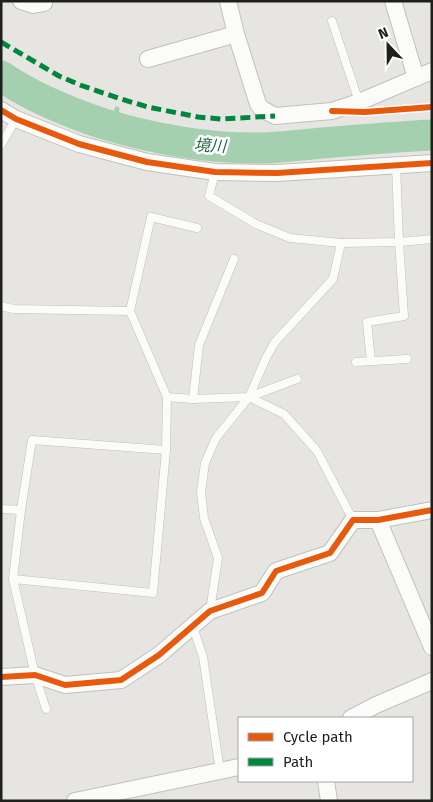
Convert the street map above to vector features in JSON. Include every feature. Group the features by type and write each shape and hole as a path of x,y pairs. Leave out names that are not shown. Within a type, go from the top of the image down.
{"street":[{"path":"21,1 33,5 44,3 43,1"},
{"path":"228,1 236,34 258,104 262,109 274,116 332,111 432,72"},
{"path":"393,1 416,78"},
{"path":"148,59 236,34"},
{"path":"1,110 16,119 79,144 147,162 215,172 277,173 432,163"},
{"path":"1,677 35,675 65,685 121,680 159,655 210,611 262,593 276,571 330,553 353,520 378,520 432,510"},
{"path":"378,520 432,647"},
{"path":"353,717 432,681"},
{"path":"75,801 103,798 238,767"},
{"path":"326,782 329,801"}],"lane":[{"path":"332,21 359,102"},
{"path":"1,146 16,119"},
{"path":"371,361 367,322 404,316 398,242 396,166"},
{"path":"215,172 209,196 256,224 290,238 342,243 432,239"},
{"path":"13,579 153,593 166,450 167,397 130,311 150,218 197,228"},
{"path":"210,611 218,558 204,518 201,492 205,463 216,438 249,397 275,342 333,279 342,243"},
{"path":"193,398 199,345 234,259"},
{"path":"1,306 13,309 130,311"},
{"path":"356,362 407,359"},
{"path":"167,397 249,397 297,379"},
{"path":"249,397 284,414 317,452 353,520"},
{"path":"46,709 35,675 13,579 32,440 166,450"},
{"path":"1,509 21,510"},
{"path":"193,627 203,657 220,772"}],"waterway":[{"name":"境川","path":"1,76 38,98 104,124 144,135 204,145 265,148 432,135"},
{"path":"111,126 117,109"}],"marked path":[{"path":"1,42 59,76 80,85 148,107 198,117 221,119 275,116"}],"cycle path":[{"path":"332,111 365,112 432,107"},
{"path":"1,110 16,119 79,144 147,162 215,172 277,173 432,163"},
{"path":"1,677 35,675 65,685 121,680 159,655 210,611 262,593 276,571 330,553 353,520 378,520 432,510"}]}
